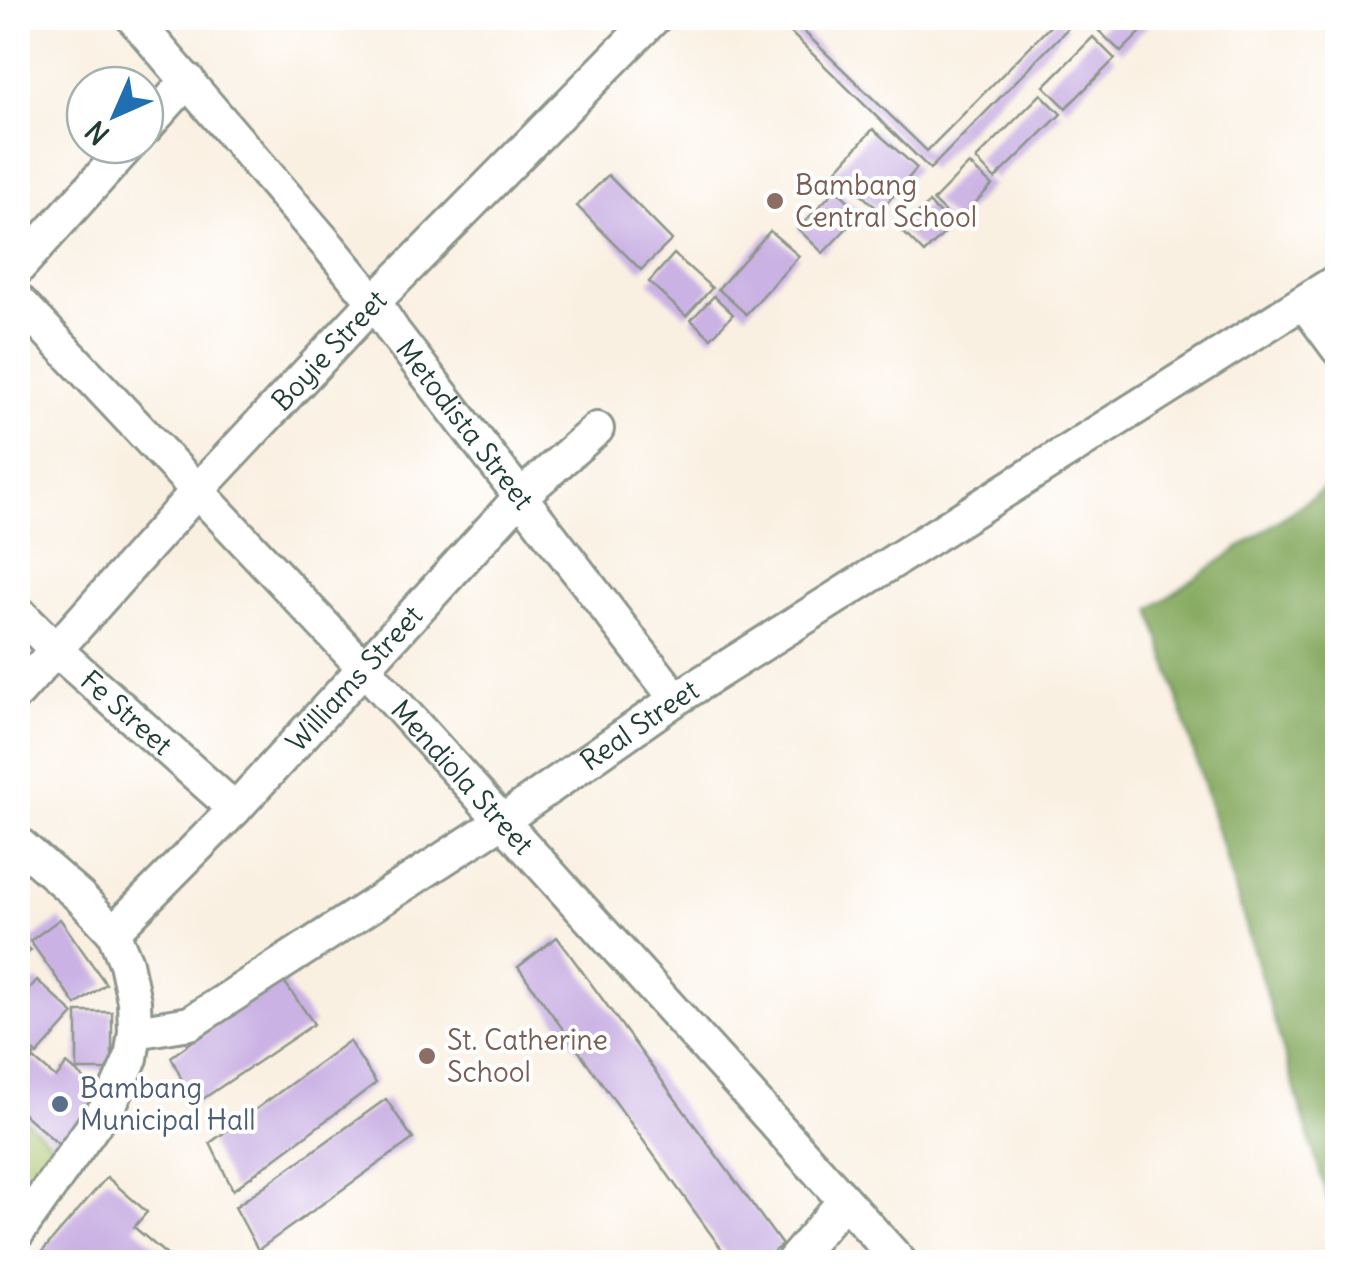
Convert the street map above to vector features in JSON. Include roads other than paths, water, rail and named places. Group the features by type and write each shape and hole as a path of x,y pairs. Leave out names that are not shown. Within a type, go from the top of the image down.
{"street":[{"name":"Metodista Street","path":"133,18 374,302 676,699"},
{"name":"Boyie Street","path":"18,692 374,302 654,18"},
{"path":"165,106 188,80"},
{"path":"18,268 111,165"},
{"name":"Real Street","path":"135,1032 190,1023 502,822 676,699 1338,280"},
{"name":"Mendiola Street","path":"18,300 364,668 900,1262"},
{"path":"1304,303 1338,348"},
{"name":"Williams Street","path":"114,932 235,808 522,496 597,429"},
{"name":"Fe Street","path":"18,612 235,808"},
{"path":"18,843 80,896 114,932 134,1001 135,1032 130,1058 113,1098 18,1232"},
{"path":"792,1262 844,1202"}],"place":[{"name":"Bambang Central School","path":"775,201"},
{"name":"St. Catherine School","path":"427,1056"},
{"name":"Bambang Municipal Hall","path":"60,1104"}]}
